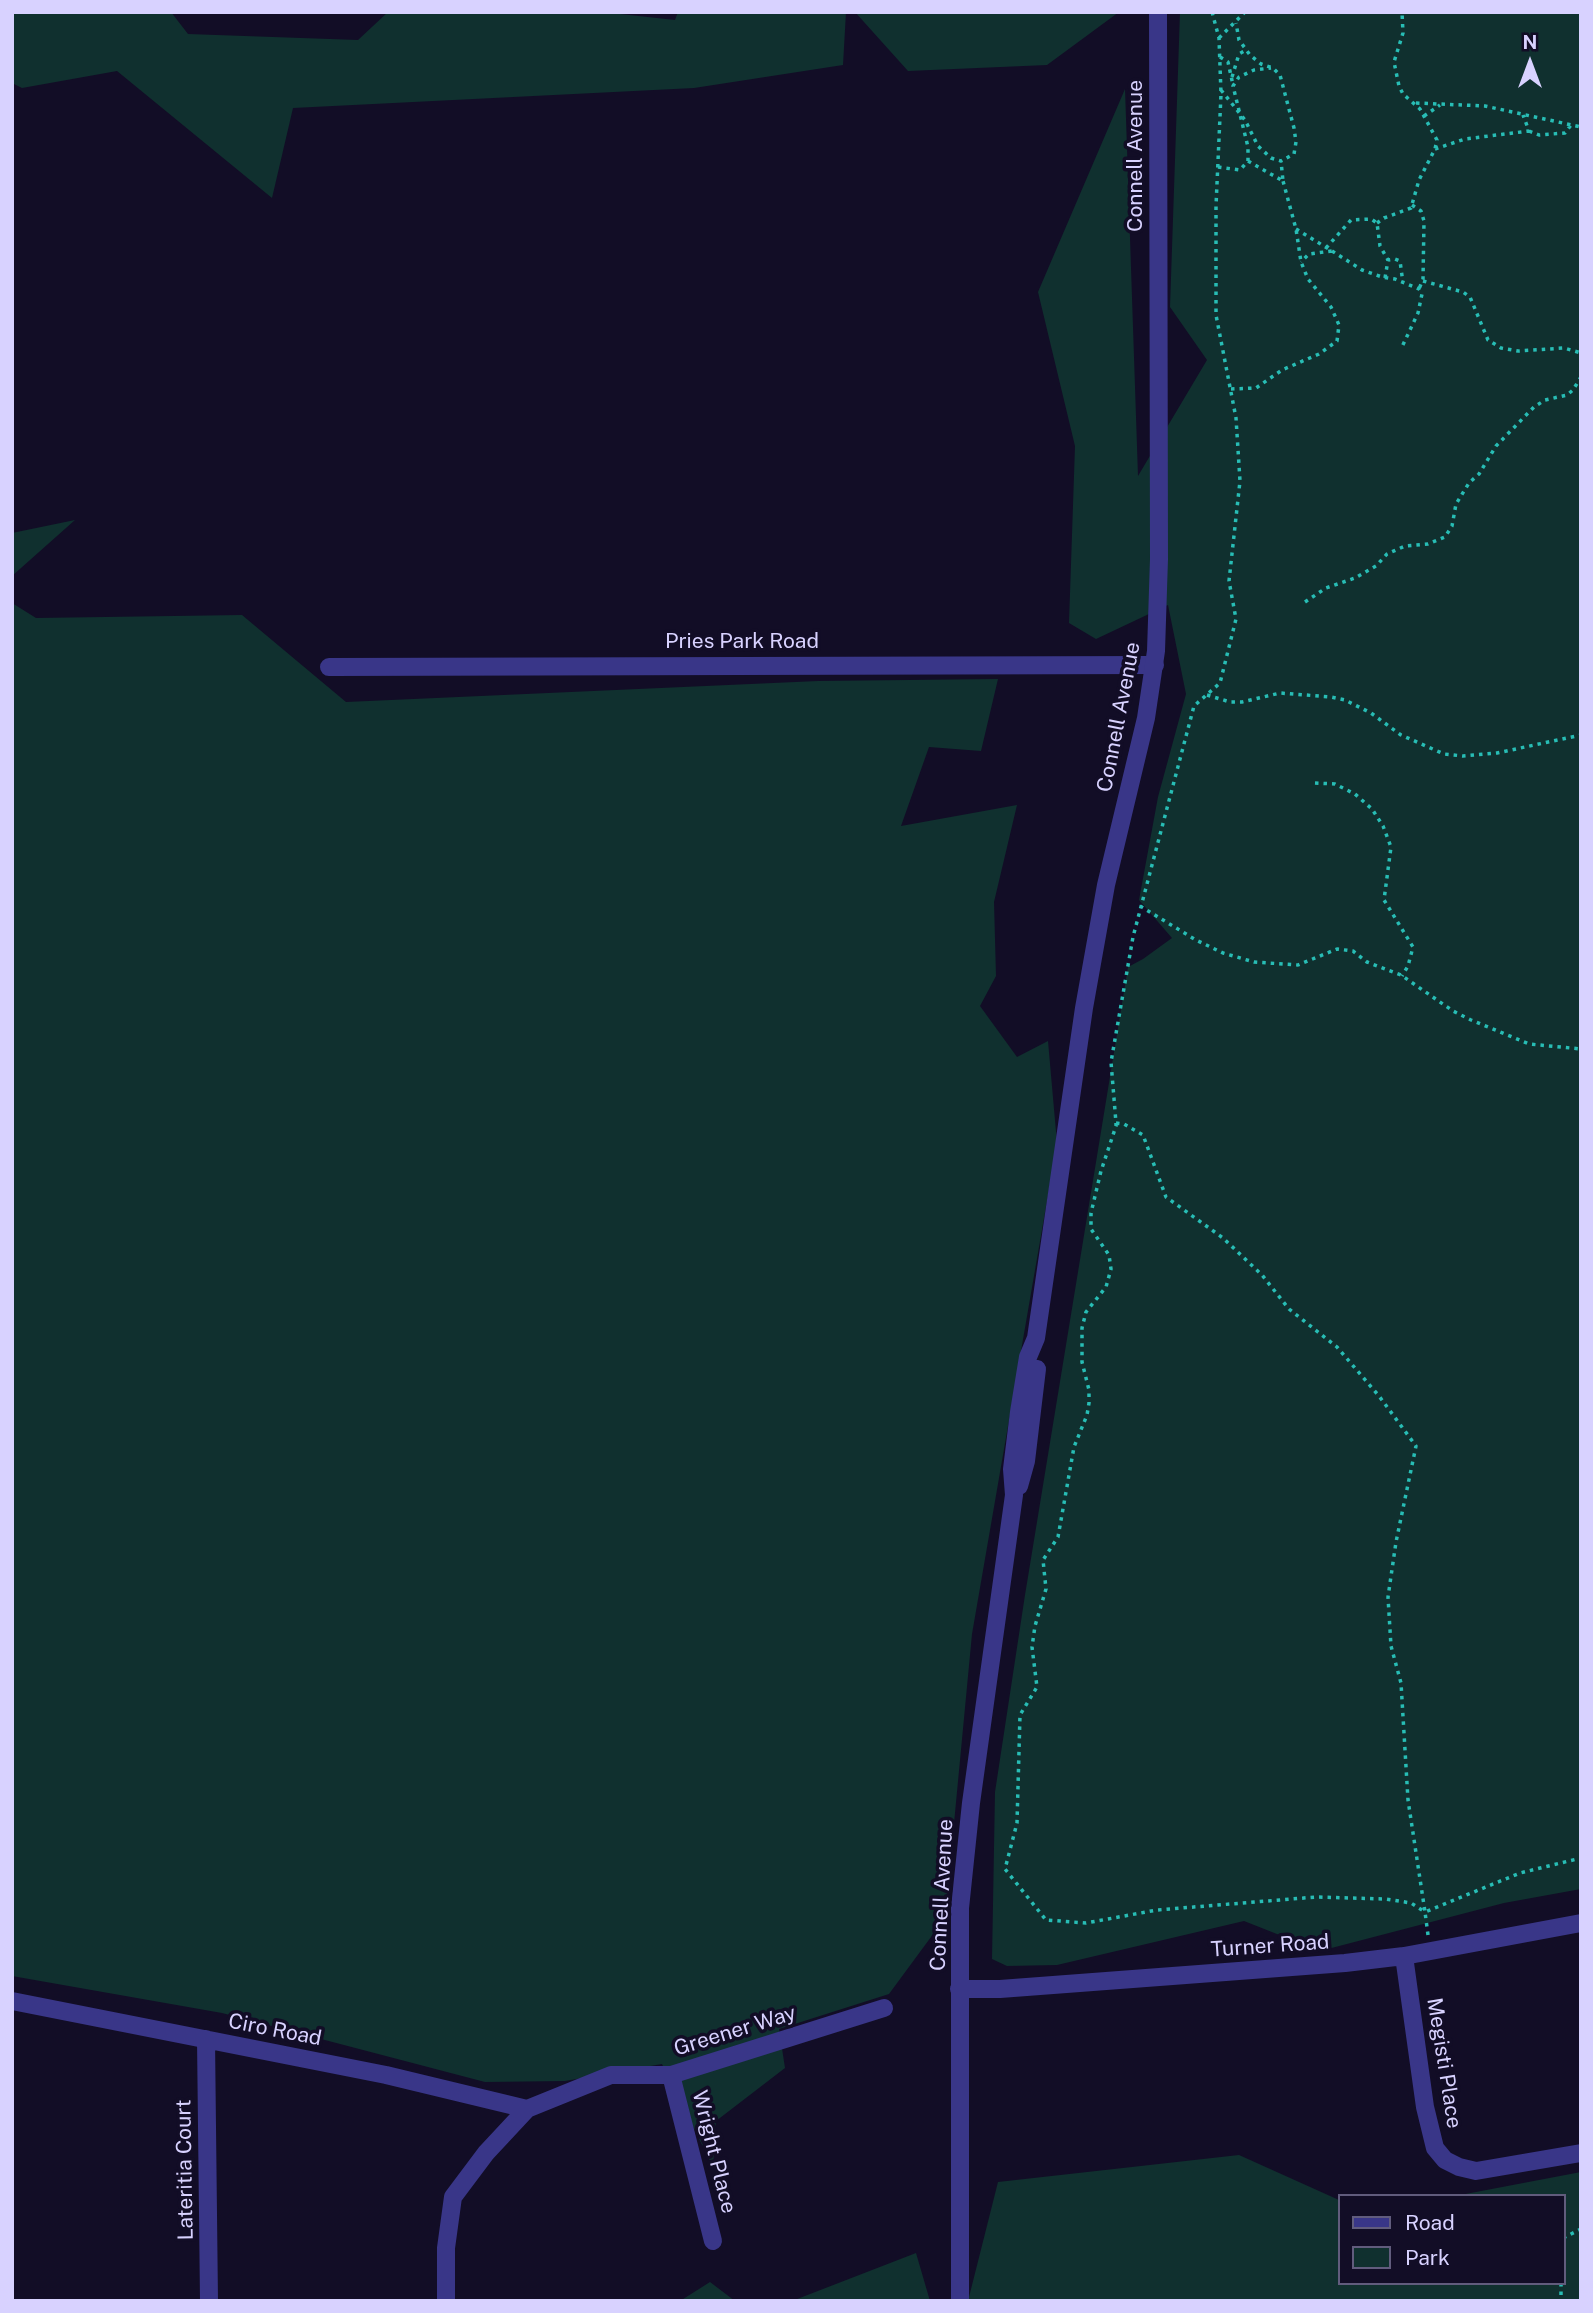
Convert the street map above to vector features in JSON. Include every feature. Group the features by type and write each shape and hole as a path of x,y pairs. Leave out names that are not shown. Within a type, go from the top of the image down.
{"street":[{"name":"Connell Avenue","path":"960,2301 960,1908 966,1846 1014,1495 1023,1477 1031,1426 1039,1355 1036,1338 1096,937 1146,718 1155,665 1159,559 1158,12"},
{"name":"Pries Park Road","path":"329,667 1155,665"},
{"name":"Turner Road","path":"959,1989 1000,1989 1404,1956 1581,1923"},
{"name":"Megisti Place","path":"1404,1956 1425,2107 1435,2148 1445,2160 1458,2167 1476,2171 1581,2153"},
{"name":"Ciro Road","path":"12,2001 386,2075 527,2109"},
{"name":"Greener Way","path":"446,2301 446,2248 453,2197 486,2153 527,2109 611,2075 671,2075 884,2008"},
{"name":"Lateritia Court","path":"206,2039 209,2301"},
{"name":"Wright Place","path":"671,2075 713,2241"}],"path":[{"path":"1212,12 1219,38 1221,90 1217,167 1216,315 1236,418 1240,481 1229,581 1236,620 1220,683 1194,706 1140,905 1111,1062 1116,1123 1091,1213 1091,1229 1109,1255 1111,1269 1105,1287 1086,1312 1082,1328 1082,1363 1089,1404 1074,1447 1058,1537 1043,1560 1046,1589 1032,1647 1037,1687 1020,1715 1017,1823 1005,1869 1046,1920 1086,1923 1157,1910 1316,1897 1386,1899 1411,1903 1425,1912"},
{"path":"1219,38 1245,12"},
{"path":"1377,223 1412,208 1419,180 1437,140 1414,102 1403,94 1395,72 1394,62 1403,33 1402,12"},
{"path":"1221,90 1240,113 1258,146 1271,158 1281,161 1294,154 1296,142 1280,75 1273,68 1261,64 1246,50 1239,40 1236,23"},
{"path":"1232,78 1239,54 1246,50"},
{"path":"1217,167 1240,170 1248,161 1248,147 1228,62 1220,57"},
{"path":"1233,86 1239,77 1254,70 1273,68"},
{"path":"1414,102 1485,106 1581,127"},
{"path":"1424,116 1440,105"},
{"path":"1523,114 1529,131"},
{"path":"1435,149 1465,139 1529,131 1539,135 1565,133 1571,125"},
{"path":"1248,161 1283,181"},
{"path":"1231,389 1256,388 1282,370 1319,354 1337,341 1339,325 1331,307 1312,284 1301,262 1281,161"},
{"path":"1412,205 1421,211 1424,221 1423,281 1419,289"},
{"path":"1326,248 1351,220 1371,219 1377,223 1380,246 1388,260 1385,278"},
{"path":"1296,229 1362,270 1419,289 1422,294 1418,313 1401,349"},
{"path":"1301,262 1309,254 1332,251"},
{"path":"1388,260 1400,261 1403,283"},
{"path":"1423,281 1463,292 1470,297 1488,340 1501,348 1518,351 1564,348 1581,354"},
{"path":"1305,602 1326,588 1355,578 1376,566 1387,554 1405,546 1428,544 1445,537 1452,526 1455,503 1479,474 1496,446 1534,407 1545,400 1567,395 1581,377"},
{"path":"1207,695 1230,702 1242,702 1280,693 1345,700 1371,713 1401,736 1444,754 1463,756 1497,753 1581,735"},
{"path":"1315,783 1335,784 1355,794 1372,809 1383,826 1391,847 1384,900 1413,947 1402,976"},
{"path":"1140,905 1196,940 1240,959 1298,965 1336,949 1353,951 1367,962 1402,976 1453,1011 1520,1040 1540,1046 1581,1049"},
{"path":"1116,1123 1124,1124 1143,1135 1166,1197 1223,1238 1262,1275 1289,1309 1337,1347 1379,1395 1416,1446 1396,1542 1388,1597 1391,1646 1401,1684 1408,1800 1430,1951"},
{"path":"1425,1912 1520,1874 1581,1858"},
{"path":"1565,2237 1581,2229"}],"green space":[{"path":"12,12 171,12 188,34 358,40 388,12 602,12 675,20 678,12 846,12 843,65 694,88 293,108 272,198 117,71 22,88 12,83"},
{"path":"855,12 1119,12 1047,65 908,71"},
{"path":"1180,12 1581,12 1581,1889 1504,1903 1320,1951 1244,1921 1057,1965 1007,1966 992,1959 995,1792 1128,967 1172,938 1139,900 1158,797 1186,694 1168,605 1096,639 1069,623 1075,446 1038,292 1125,89 1138,476 1207,360 1170,307"},
{"path":"75,520 12,576 12,533"},
{"path":"12,603 36,618 242,615 346,702 818,681 998,679 981,751 929,747 901,826 1017,805 994,902 996,976 980,1006 1017,1057 1048,1041 1057,1143 972,1634 945,1918 889,1994 779,2029 785,2068 716,2121 713,2167 662,2064 565,2081 485,2082 222,2013 12,1976"},
{"path":"1239,2155 1338,2200 1338,2285 1565,2285 1565,2194 1466,2194 1581,2172 1581,2301 968,2301 998,2182"},
{"path":"916,2253 930,2301 792,2301"},
{"path":"710,2282 735,2301 680,2301"}]}
